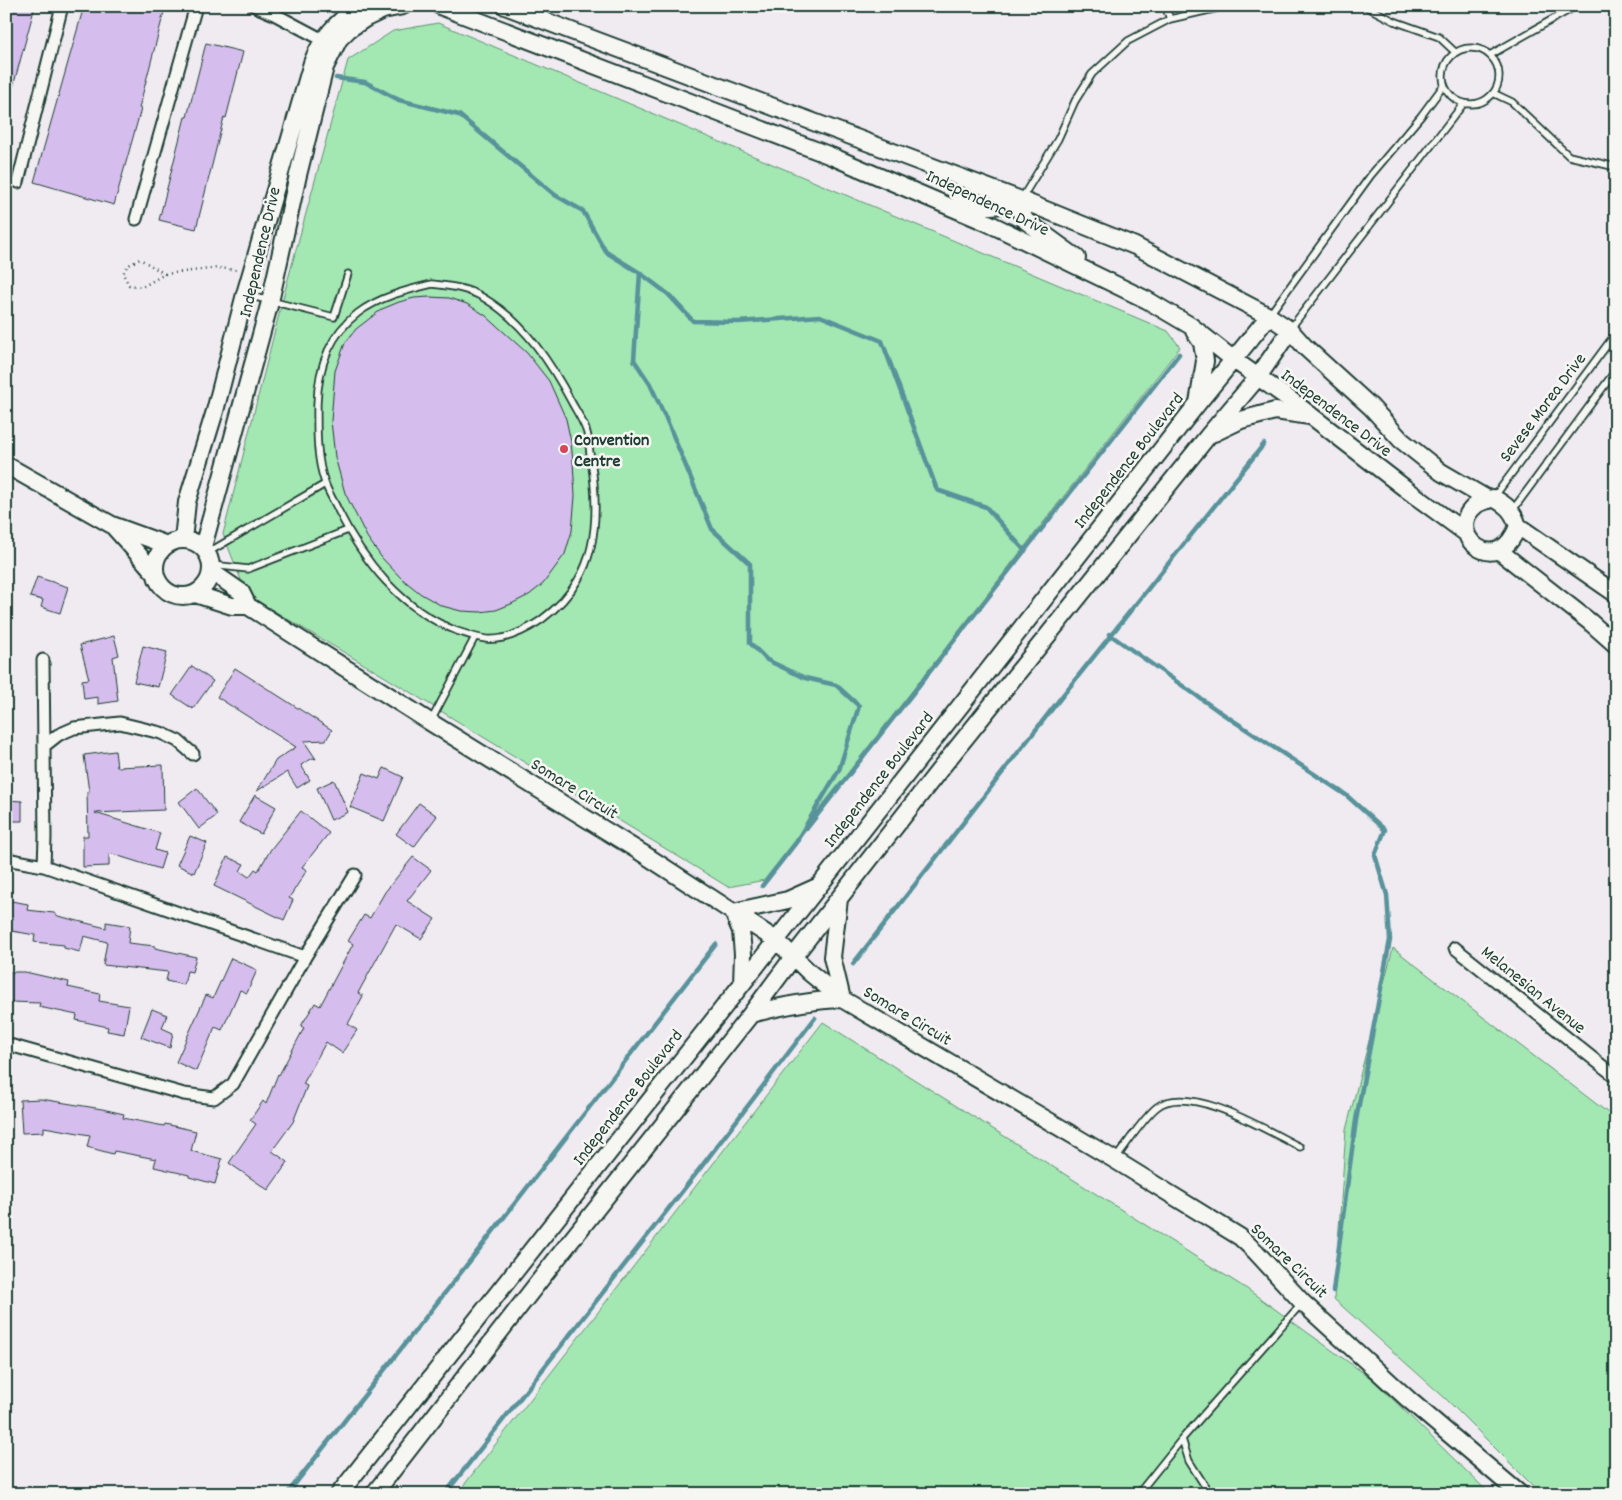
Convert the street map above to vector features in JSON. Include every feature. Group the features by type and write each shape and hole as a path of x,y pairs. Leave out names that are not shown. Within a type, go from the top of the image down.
{"street":[{"path":"18,182 62,6"},
{"path":"136,219 196,6"},
{"path":"255,6 274,14 327,46"},
{"name":"Independence Drive","path":"208,559 270,302 321,80 327,46 345,16 359,6"},
{"name":"Independence Drive","path":"175,542 215,411 251,271 316,51 339,39 349,29 366,18 383,10 403,6"},
{"name":"Independence Drive","path":"440,6 831,156 988,222 1147,300 1190,326 1406,490 1466,532 1473,544 1478,548 1498,550 1590,622 1616,645"},
{"name":"Independence Drive","path":"505,6 1021,200 1135,246 1269,316 1290,330 1305,347 1371,407 1401,440 1441,472 1507,506 1515,518 1616,594"},
{"path":"929,197 945,197 978,207 1000,206 1021,200 1020,212 1026,221 1081,260 1105,280"},
{"name":"Independence Boulevard","path":"339,1494 1198,403 1269,316"},
{"path":"1190,326 1202,343 1205,361 1198,403"},
{"path":"374,1494 554,1262 751,1014 941,768 1208,436 1258,377 1290,330"},
{"path":"1208,436 1241,420 1275,411 1312,417"},
{"path":"6,465 112,525 175,542 190,540 208,559 206,585 195,594 180,597 166,591 157,580 155,573 157,557 175,542"},
{"path":"1466,532 1467,517 1471,510 1476,504 1491,499"},
{"path":"1498,550 1511,541 1515,518"},
{"path":"112,525 155,573"},
{"name":"Somare Circuit","path":"208,559 241,592 248,606 430,722 642,853 776,940 842,999 1115,1160 1240,1237 1303,1302 1408,1399 1520,1494"},
{"name":"Somare Circuit","path":"195,594 232,606 248,606"},
{"path":"43,660 44,866"},
{"path":"44,746 58,735 74,728 120,723 161,733 178,741 193,754"},
{"path":"6,859 44,866 305,957"},
{"path":"6,1044 184,1094 214,1098 233,1084 305,957 355,875"},
{"path":"742,984 743,954 741,931 732,912 788,900 819,886"},
{"path":"751,1014 814,1000 842,999 832,957 839,899"},
{"name":"Melanesian Avenue","path":"1455,948 1616,1077"}],"lane":[{"path":"1165,6 1170,19"},
{"path":"1021,200 1058,139 1075,101 1092,74 1128,41 1170,19 1227,6"},
{"path":"1365,6 1394,21 1440,37 1456,52"},
{"path":"1490,55 1576,6"},
{"path":"1464,48 1482,50 1490,55 1498,69 1497,85 1493,93 1480,102 1464,103 1449,93 1444,85 1443,76 1444,67 1449,58 1464,48"},
{"name":"Independence Boulevard","path":"1269,316 1371,175 1421,116 1444,85"},
{"path":"1493,93 1512,102 1569,156 1616,167"},
{"path":"1290,330 1464,103"},
{"path":"334,317 348,274"},
{"path":"432,284 468,290 482,296 498,307 534,341 556,373 586,430 594,479 594,519 589,555 579,580 554,611 532,626 509,637 488,639 475,637 434,620 401,596 369,561 348,530 325,484 319,457 317,391 323,362 334,337 358,313 379,301 414,288 432,284"},
{"path":"245,294 334,317 345,326"},
{"name":"Sevese Morea Drive","path":"1491,499 1616,333"},
{"name":"Sevese Morea Drive","path":"1515,518 1616,370"},
{"path":"208,559 325,484"},
{"path":"208,559 248,569 348,530"},
{"path":"430,722 475,637"},
{"path":"1115,1160 1157,1106 1170,1101 1190,1100 1223,1109 1300,1147"},
{"path":"1138,1494 1182,1439 1303,1302"},
{"path":"1182,1439 1189,1462 1210,1494"}],"path":[{"path":"165,274 140,259 127,266 124,274 129,284 142,287 165,274 218,268 251,271"}],"green space":[{"path":"438,23 1168,331 1180,347 765,880 728,887 377,672 247,595 223,534 288,279 348,60 393,31"},
{"path":"1393,948 1616,1119 1616,1494 1541,1494 1446,1399 1334,1299 1346,1130"},
{"path":"823,1022 1247,1289 1372,1379 1490,1494 457,1494"}],"building":[{"path":"6,6 35,6 10,98 6,98"},
{"path":"84,6 142,6 164,12 139,108 141,109 114,205 34,182"},
{"path":"206,43 243,52 226,118 224,117 196,229 159,220"},
{"path":"414,298 449,298 467,304 485,315 527,353 549,381 566,419 571,442 575,496 572,531 565,554 543,584 529,595 496,610 480,612 461,611 442,606 421,594 401,578 382,558 367,537 345,493 335,457 331,421 335,371 345,343 356,329 382,309"},
{"path":"37,577 68,587 60,613 41,607 43,600 30,597"},
{"path":"114,636 119,655 113,657 118,701 98,704 98,697 84,699 82,680 89,679 80,645"},
{"path":"143,646 167,652 158,687 134,682"},
{"path":"192,666 213,681 193,709 172,695"},
{"path":"235,668 332,730 326,740 304,741 316,759 313,758 301,765 310,780 297,788 287,772 257,791 276,760 296,747 217,697"},
{"path":"115,751 117,767 163,765 164,810 95,813 160,833 155,850 165,853 160,869 109,853 109,866 83,867 83,836 88,836 87,792 89,792 84,755"},
{"path":"384,768 403,777 384,821 350,807 364,773 379,779"},
{"path":"334,780 348,812 331,820 317,788"},
{"path":"197,788 217,815 199,829 179,802"},
{"path":"255,795 276,807 261,834 239,822"},
{"path":"6,800 22,801 22,821 6,821"},
{"path":"419,803 437,816 414,847 396,834"},
{"path":"301,811 329,833 302,867 307,870 289,898 293,900 284,920 214,886 227,857 244,864 240,871 249,877 255,869 258,871 271,849"},
{"path":"190,836 207,843 194,873 177,865"},
{"path":"413,857 431,870 407,901 435,919 421,939 396,924 358,993 363,996 348,1024 357,1030 342,1053 326,1042 303,1084 307,1086 293,1122 272,1151 288,1162 268,1190 229,1163 256,1124 250,1120 263,1101 266,1104 278,1074 304,1028 301,1026 315,1003 320,1006 353,944 348,941 364,915 370,918 385,892"},
{"path":"6,900 28,904 27,910 54,913 58,916 106,928 106,922 130,926 128,943 155,946 155,948 196,957 192,972 187,971 184,985 166,981 168,972 103,965 107,942 84,936 80,952 64,948 64,945 34,942 35,935 6,930"},
{"path":"231,958 257,970 247,993 240,990 222,1030 215,1027 196,1071 176,1062 206,995 213,998"},
{"path":"10,972 25,972 69,982 68,987 100,994 99,1001 129,1006 124,1034 107,1031 108,1027 76,1020 77,1015 39,1007 40,1003 10,1002"},
{"path":"152,1009 167,1015 162,1028 173,1033 170,1048 141,1037"},
{"path":"41,1099 102,1109 124,1114 123,1118 196,1131 191,1151 222,1159 215,1184 189,1177 189,1175 154,1167 156,1159 114,1151 113,1154 87,1147 90,1135 44,1127 44,1132 22,1133 20,1100"}],"waterway":[{"path":"336,78 365,82 399,100 459,115 555,195 583,211 606,252 640,273 668,294 693,321 738,322 820,316 882,341 937,490 986,507 1025,551"},
{"path":"640,273 634,360 650,384 712,529 750,564 750,643 767,660 805,678 836,685 859,706 839,770 796,842"},
{"path":"807,828 1179,354"},
{"path":"853,964 1063,695 1264,444"},
{"path":"1109,634 1217,710 1346,795 1385,830 1375,855 1387,895 1390,940 1356,1120 1333,1291"},
{"path":"762,886 798,840"},
{"path":"287,1494 716,944"},
{"path":"445,1494 698,1171 815,1018"}],"place":[{"name":"Convention Centre","path":"564,449"}]}
